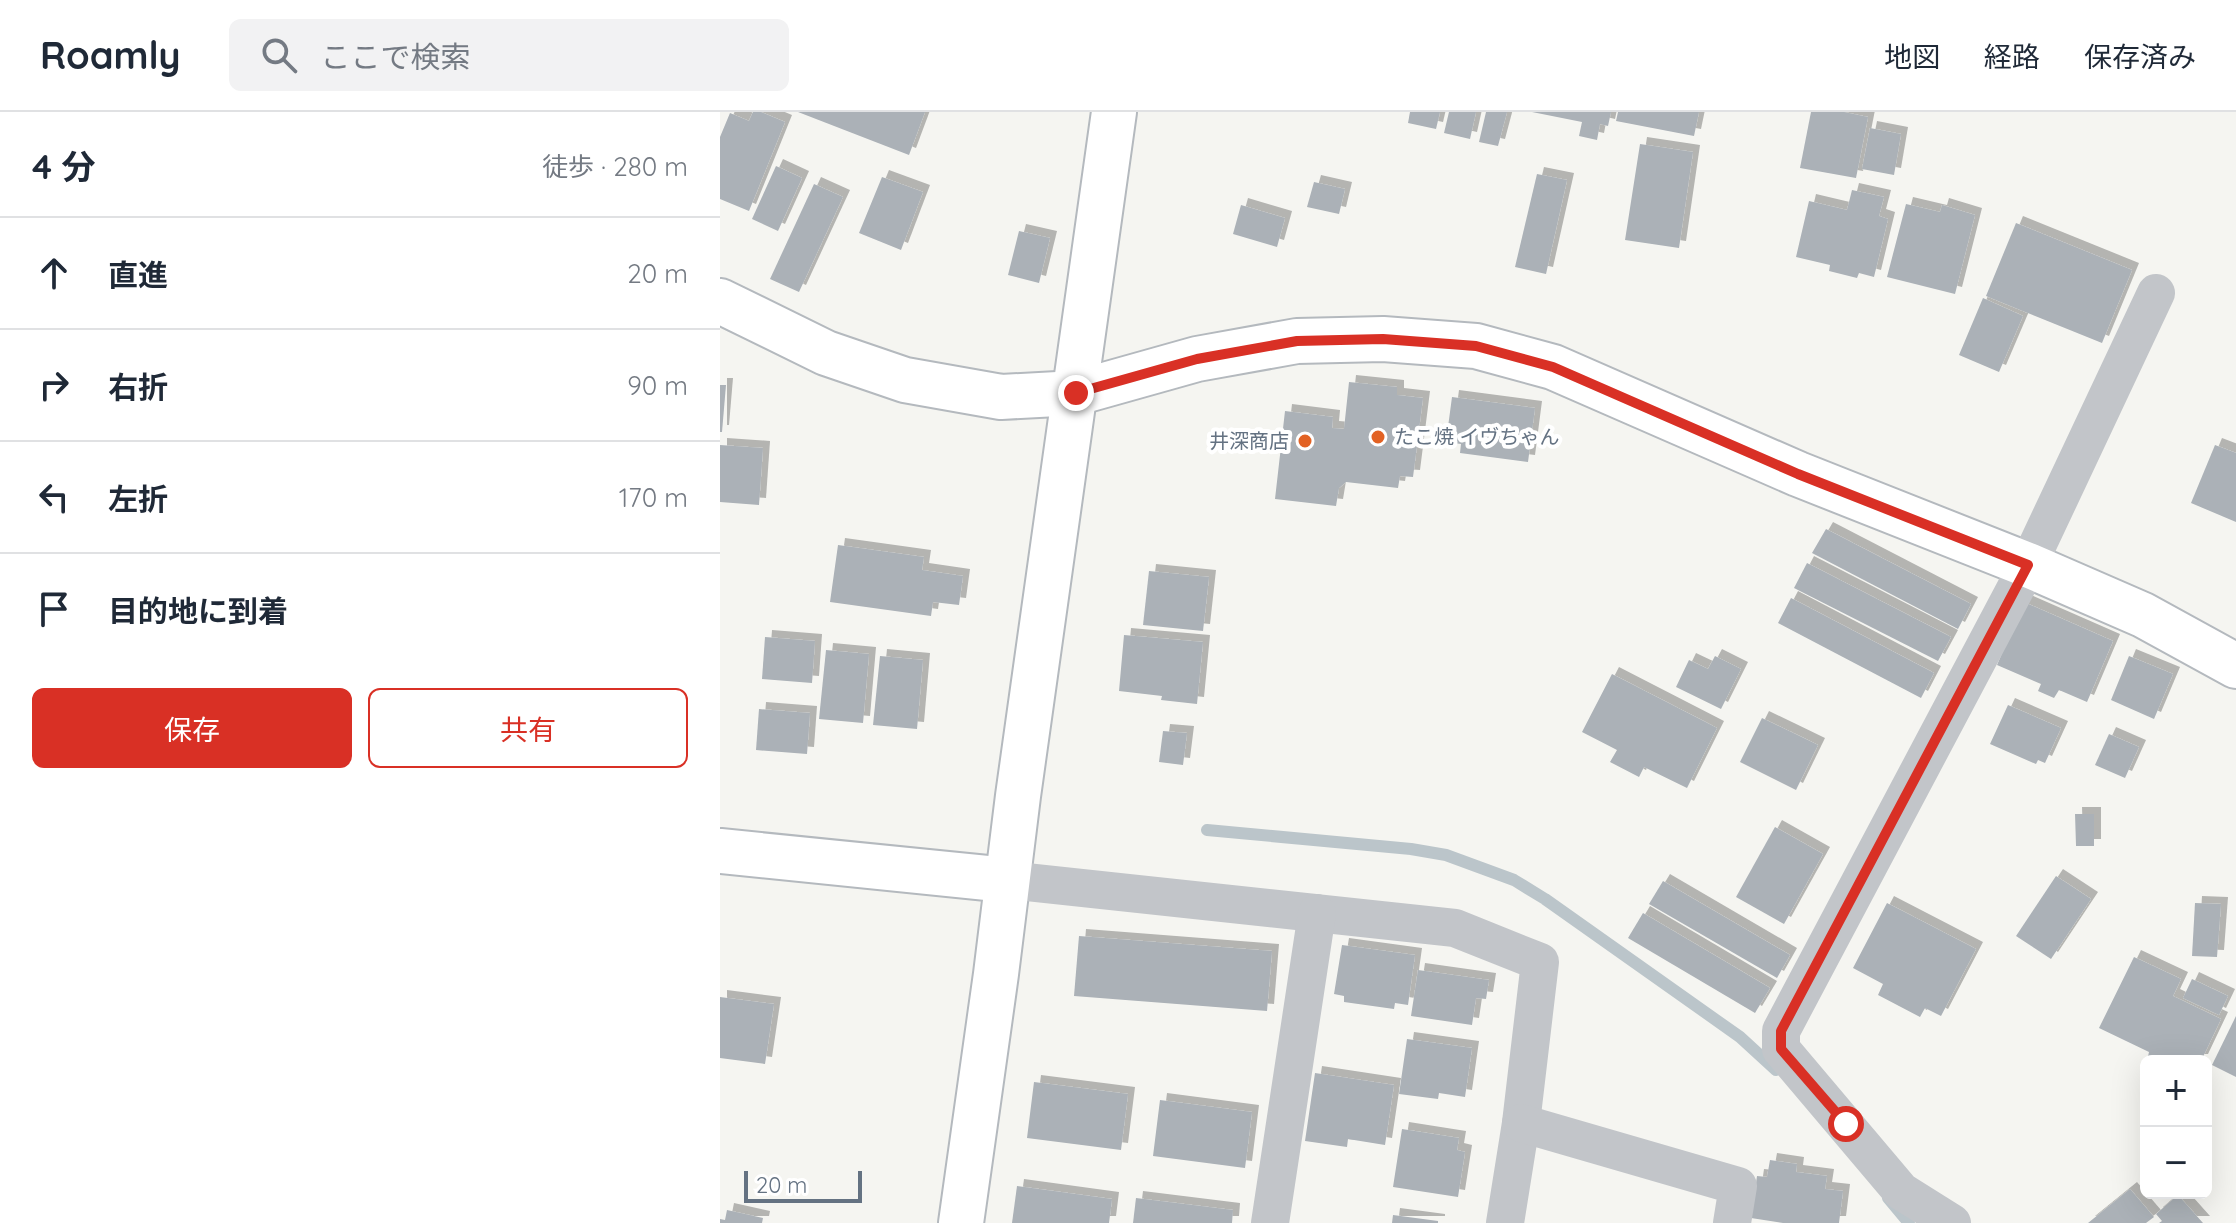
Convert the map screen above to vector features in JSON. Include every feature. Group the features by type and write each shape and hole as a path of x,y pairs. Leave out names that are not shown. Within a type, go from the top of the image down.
{"street":[{"path":"961,1223 1114,112"},
{"path":"1952,1223 1901,1191 1781,1049 1781,1031 2028,565 2156,293"},
{"path":"720,301 826,353 905,380 993,396 1076,393 1197,359 1297,341 1383,339 1476,346 1553,367 1798,474 2028,565 2143,615 2236,666"},
{"path":"720,851 1455,928 1540,962 1521,1123 1505,1223"},
{"path":"1270,1223 1317,913"},
{"path":"1521,1123 1738,1186 1732,1223"}],"building":[{"path":"753,112 785,122 749,211 720,199 720,137 730,113 749,121"},
{"path":"798,112 925,112 909,155"},
{"path":"1410,112 1440,112 1436,129 1408,123"},
{"path":"1449,112 1476,112 1470,139 1444,133"},
{"path":"1486,112 1507,112 1498,146 1479,142"},
{"path":"1532,112 1611,112 1608,126 1600,124 1597,140 1579,136 1582,122"},
{"path":"1618,112 1699,112 1694,136 1616,121"},
{"path":"1811,112 1844,112 1868,117 1856,178 1800,168"},
{"path":"1870,128 1901,134 1894,175 1862,169"},
{"path":"1640,144 1693,152 1679,248 1625,240"},
{"path":"776,166 802,178 778,231 752,219"},
{"path":"1537,174 1567,180 1546,274 1515,267"},
{"path":"882,177 923,192 901,250 859,233"},
{"path":"1314,182 1345,189 1339,214 1307,207"},
{"path":"814,184 843,197 799,292 770,279"},
{"path":"1852,190 1884,197 1879,216 1888,219 1874,277 1859,273 1857,278 1829,271 1830,265 1796,257 1809,201 1847,210"},
{"path":"1906,204 1940,212 1942,205 1975,215 1955,294 1887,277"},
{"path":"1241,205 1285,218 1277,247 1233,234"},
{"path":"2016,223 2132,270 2102,343 1986,296"},
{"path":"1019,231 1050,238 1039,283 1008,275"},
{"path":"1983,298 2023,316 1999,372 1959,355"},
{"path":"1349,382 1397,387 1397,395 1423,398 1413,477 1400,476 1398,488 1346,482 1339,488 1336,506 1275,499 1285,411 1333,417 1332,428 1344,429"},
{"path":"720,385 726,385 722,432 720,432"},
{"path":"1452,397 1535,408 1528,462 1460,453 1461,444 1446,442"},
{"path":"720,445 763,448 759,505 720,502"},
{"path":"2215,445 2236,453 2236,522 2191,503"},
{"path":"1826,529 1971,604 1958,629 1812,553"},
{"path":"838,545 924,557 922,570 963,576 959,605 933,602 931,616 830,602"},
{"path":"1807,563 1951,637 1938,661 1794,588"},
{"path":"1149,571 1209,577 1203,631 1143,625"},
{"path":"1791,598 1934,673 1921,698 1778,623"},
{"path":"2024,602 2113,641 2087,702 2059,690 2054,698 2038,691 2041,684 1997,665"},
{"path":"1124,635 1203,642 1197,704 1119,691"},
{"path":"765,637 815,641 812,683 762,679"},
{"path":"826,650 869,654 863,723 819,719"},
{"path":"880,656 923,660 917,729 873,725"},
{"path":"1715,656 1741,669 1721,709 1676,687 1689,660 1708,669"},
{"path":"2129,656 2173,674 2154,719 2111,700"},
{"path":"1612,674 1717,728 1687,788 1644,767 1639,777 1610,762 1617,750 1582,732"},
{"path":"2008,705 2061,728 2045,763 2038,760 2036,764 1990,744"},
{"path":"759,709 810,713 807,754 756,750"},
{"path":"1762,718 1818,745 1796,790 1740,762"},
{"path":"1163,731 1187,733 1183,765 1159,762"},
{"path":"2109,734 2139,747 2125,778 2095,765"},
{"path":"2075,814 2094,814 2094,846 2076,846"},
{"path":"1775,827 1823,854 1784,924 1736,897"},
{"path":"2056,876 2091,899 2051,959 2016,936"},
{"path":"1663,881 1790,955 1777,978 1649,904"},
{"path":"1887,903 1976,949 1941,1016 1925,1008 1920,1017 1878,995 1883,984 1853,968"},
{"path":"2195,903 2221,904 2217,957 2192,956"},
{"path":"1643,913 1770,988 1755,1013 1628,938"},
{"path":"1079,936 1272,951 1267,1011 1074,996"},
{"path":"1342,945 1415,955 1408,1005 1395,1003 1394,1009 1344,1002 1344,996 1334,994"},
{"path":"2134,957 2181,979 2173,996 2221,1019 2204,1055 2148,1055 2149,1052 2099,1028"},
{"path":"1418,970 1489,980 1486,999 1476,998 1472,1025 1411,1016"},
{"path":"2192,979 2228,996 2219,1015 2183,998"},
{"path":"720,997 774,1004 765,1064 720,1058"},
{"path":"2236,1016 2236,1077 2212,1065"},
{"path":"1407,1039 1472,1048 1465,1097 1439,1093 1438,1099 1399,1094"},
{"path":"1315,1073 1394,1085 1385,1145 1348,1139 1347,1147 1305,1141"},
{"path":"1034,1082 1128,1094 1121,1150 1027,1138"},
{"path":"1160,1100 1252,1112 1245,1168 1153,1156"},
{"path":"1402,1129 1459,1138 1457,1150 1465,1152 1458,1197 1393,1187"},
{"path":"1770,1160 1797,1164 1796,1172 1827,1176 1825,1189 1843,1191 1839,1223 1783,1223 1751,1218 1757,1176 1767,1177"},
{"path":"1017,1186 1112,1199 1109,1223 1012,1223"},
{"path":"2130,1189 2154,1217 2146,1223 2088,1223"},
{"path":"1136,1198 1233,1210 1232,1223 1133,1223"},
{"path":"2173,1199 2182,1199 2203,1223 2159,1223 2162,1221 2156,1214"},
{"path":"727,1210 763,1218 762,1223 720,1223 720,1219 725,1220"},
{"path":"1393,1215 1438,1221 1438,1223 1392,1223"}],"waterway":[{"path":"1207,830 1411,849 1446,855 1514,880 1740,1037 1776,1070"},
{"path":"1888,1198 1909,1223"}],"place":[{"name":"たこ焼 イヴちゃん","path":"1378,437"},
{"name":"井深商店","path":"1305,441"}],"route":[{"path":"1076,393 1197,359 1297,341 1383,339 1476,346 1553,367 1798,474 2028,565 1781,1031 1781,1049 1846,1124"}]}
